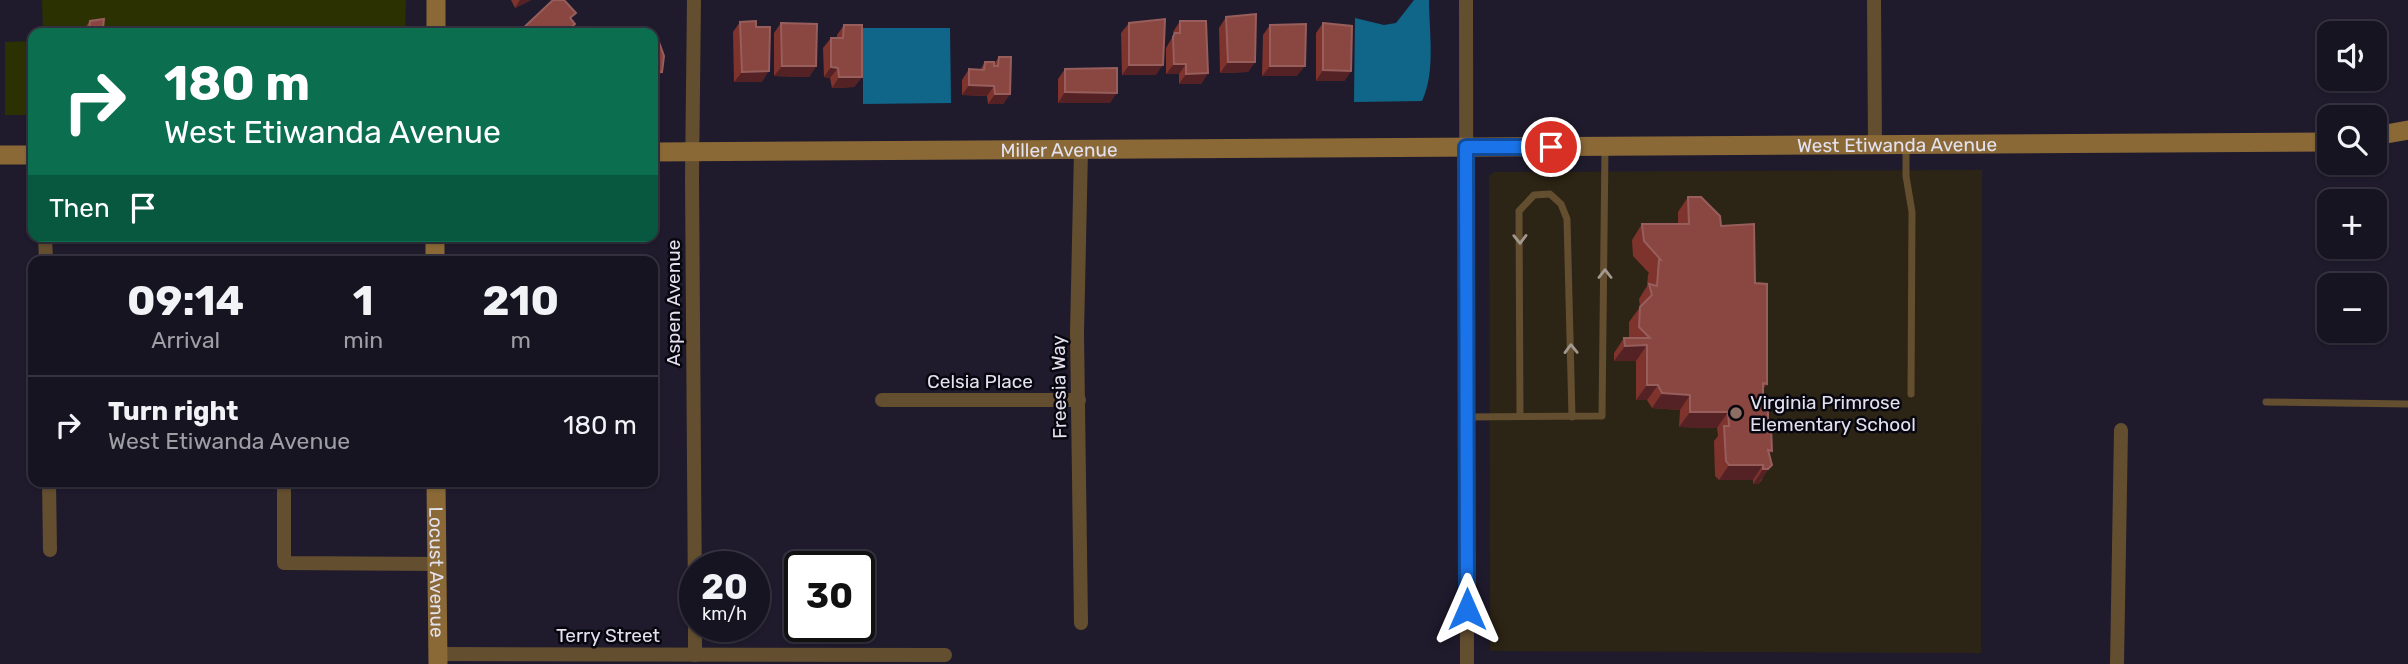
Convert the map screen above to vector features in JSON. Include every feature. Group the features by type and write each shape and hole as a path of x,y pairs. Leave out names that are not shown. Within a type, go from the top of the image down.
{"street":[{"path":"436,0 436,28"},
{"name":"Aspen Avenue","path":"694,0 695,551"},
{"path":"1466,0 1467,664"},
{"path":"1874,0 1875,145"},
{"path":"2387,134 2408,130"},
{"name":"West Etiwanda Avenue","path":"1466,147 2317,142"},
{"name":"Miller Avenue","path":"658,152 1466,147"},
{"name":"Freesia Way","path":"1081,150 1081,623"},
{"path":"0,155 28,155"},
{"name":"Celsia Place","path":"882,400 1079,400"},
{"path":"2117,664 2121,430"},
{"path":"49,487 50,550"},
{"path":"284,487 284,563 437,564"},
{"name":"Locust Avenue","path":"436,487 438,659"},
{"path":"695,642 695,655"},
{"name":"Terry Street","path":"438,659 945,654"}],"lane":[{"path":"1906,145 1906,176 1912,212 1910,394"},
{"path":"1467,417 1602,416 1605,146"},
{"path":"1520,415 1519,211 1534,195 1550,194 1561,204 1567,219 1572,417"},
{"path":"2266,402 2408,404"}],"shaded area":[{"name":"Virginia Primrose Elementary School","path":"1982,170 1981,653 1490,651 1489,176 1494,172"}],"green space":[{"path":"42,0 406,0 405,28 43,28"},
{"path":"28,41 28,115 5,115 5,42"}],"water":[{"path":"1414,0 1429,0 1430,64 1422,101 1354,102 1355,18 1384,25 1396,23"},
{"path":"863,28 950,28 951,103 863,104"}],"building":[{"path":"553,0 564,0 576,13 570,18 575,24 571,28 523,28"},
{"path":"1256,14 1255,62 1228,62 1226,17"},
{"path":"104,19 103,28 89,28 90,21"},
{"path":"1165,19 1163,65 1129,65 1129,23"},
{"path":"756,21 756,27 770,27 769,71 742,72 740,22"},
{"path":"1180,21 1206,21 1208,73 1186,74 1186,64 1174,64 1173,37 1175,33 1180,33"},
{"path":"781,23 817,24 816,66 782,66"},
{"path":"1323,23 1352,26 1351,71 1323,70"},
{"path":"1306,24 1305,66 1270,66 1270,25"},
{"path":"844,25 862,25 862,77 839,77 838,68 831,67 831,38 843,38"},
{"path":"658,42 664,56 662,72 658,72"},
{"path":"999,57 1011,57 1010,94 995,94 994,86 969,85 969,69 984,70 985,62 994,62 994,66 998,66"},
{"path":"1117,68 1117,93 1065,92 1065,69"},
{"path":"1688,197 1701,197 1720,216 1721,226 1754,224 1755,283 1767,284 1767,384 1763,383 1763,395 1764,410 1768,411 1768,428 1771,427 1772,451 1768,450 1772,465 1768,469 1763,469 1763,465 1729,465 1726,461 1724,426 1729,426 1728,412 1690,412 1690,395 1662,393 1658,385 1647,385 1647,345 1625,346 1624,338 1650,338 1639,327 1640,307 1652,295 1649,284 1657,286 1661,260 1644,241 1642,224 1689,224"}],"place":[{"name":"Virginia Primrose Elementary School","path":"1736,413"}],"route":[{"path":"1467,609 1466,147 1551,147"}]}
